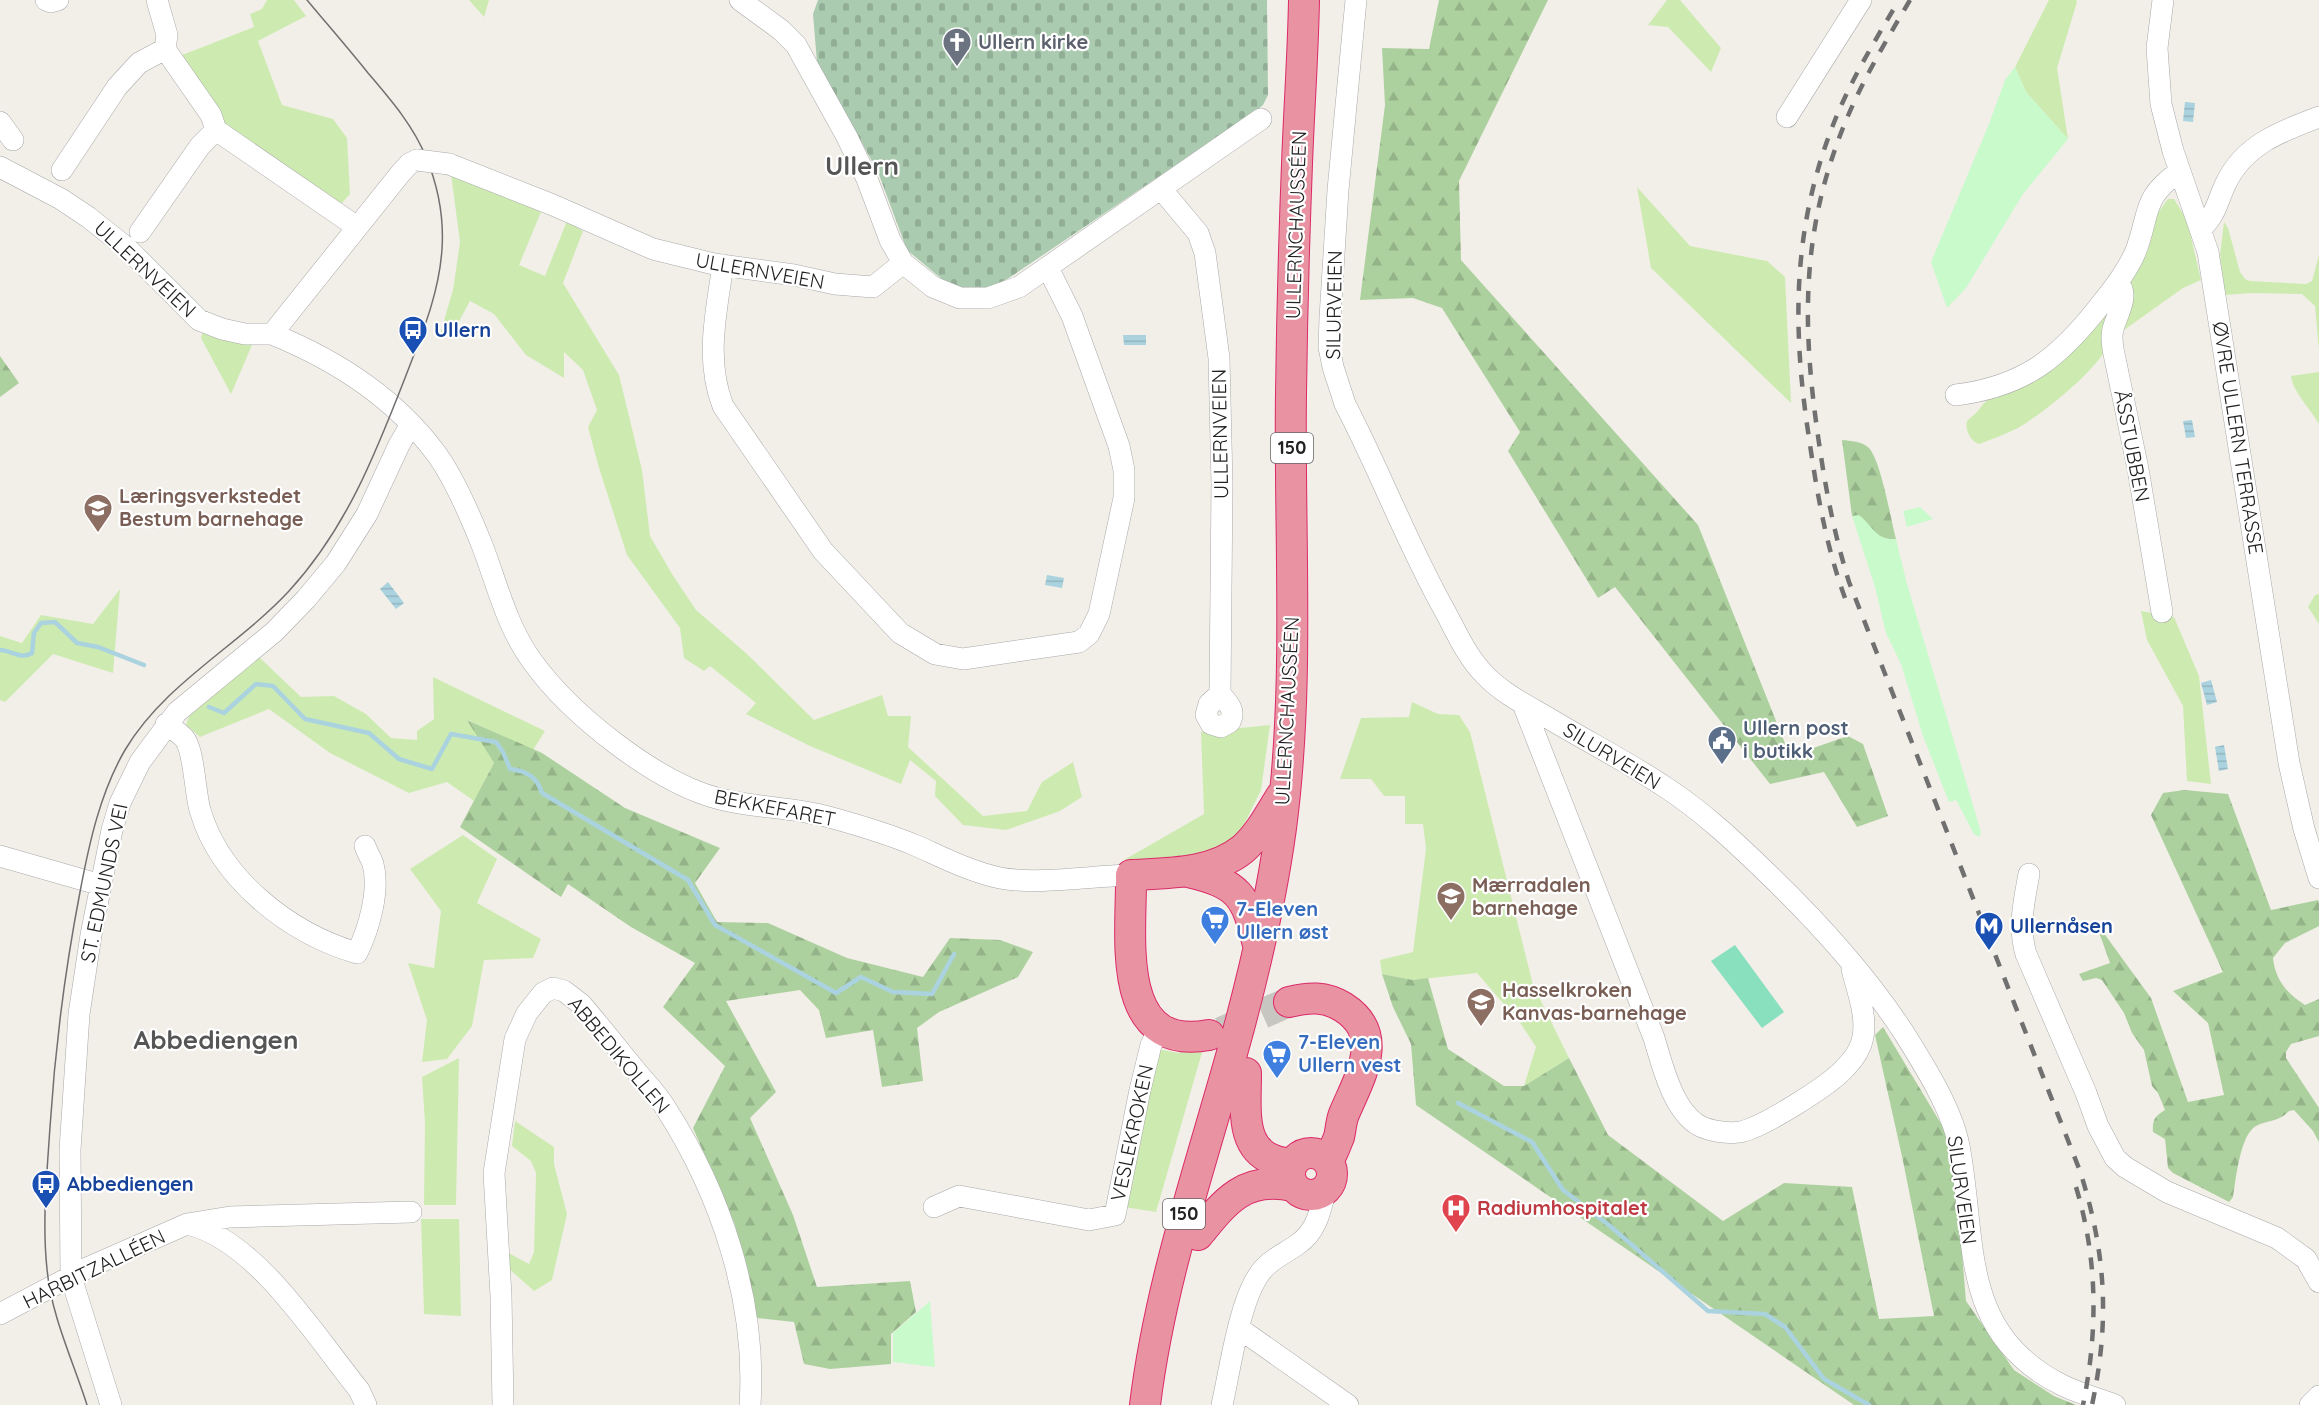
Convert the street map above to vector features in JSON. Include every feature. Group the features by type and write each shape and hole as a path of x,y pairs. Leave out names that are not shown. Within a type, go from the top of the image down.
{"highway":[{"path":"1289,0 1297,165"},
{"name":"ULLERNCHAUSSÉEN","path":"1145,1405 1150,1361 1179,1231 1239,1027 1259,947 1275,861 1285,788 1293,667 1291,395 1297,165 1317,0"},
{"name":"ULLERNCHAUSSÉEN","path":"1165,1405 1180,1314 1198,1235 1246,1073 1274,963 1293,870 1309,725 1312,244 1317,0"},
{"name":"150","path":"1131,875 1188,872 1211,865 1242,850 1257,833 1285,788"},
{"name":"150","path":"1188,872 1219,881 1238,893 1249,910 1259,947"},
{"path":"1131,875 1133,980 1142,1009 1159,1029 1180,1037 1209,1035"},
{"path":"1290,1002 1307,998 1328,999 1352,1014 1363,1029 1367,1044 1365,1064 1342,1117 1309,1175"},
{"name":"150","path":"1246,1073 1247,1125 1251,1143 1259,1153 1270,1160 1309,1175"},
{"name":"150","path":"1198,1235 1220,1209 1248,1188 1267,1182 1309,1175"}],"street":[{"path":"46,0 51,3 58,0"},
{"path":"157,0 166,35 165,50 211,115 216,130 357,227"},
{"path":"740,0 781,30 796,45 847,137 867,179 890,240 903,263 933,287 960,298 988,298 1018,286 1162,190 1261,119"},
{"name":"SILURVEIEN","path":"1356,0 1332,276 1329,347 1332,367 1345,404 1411,548 1446,615 1483,673 1507,694 1665,786 1712,822 1776,882 1850,960 1903,1033 1949,1116 1959,1146 1977,1280 1993,1320 2013,1348 2036,1370 2063,1386 2115,1405"},
{"path":"1787,117 1860,0"},
{"name":"ØVRE ULLERN TERRASSE","path":"2163,0 2157,48 2158,82 2166,127 2201,228 2213,276 2284,732 2311,825 2319,878"},
{"path":"62,170 117,87 139,63 165,50"},
{"path":"2201,228 2213,214 2231,173 2245,155 2278,133 2319,117"},
{"path":"0,122 13,140"},
{"name":"ULLERNVEIEN","path":"140,232 200,146 216,130"},
{"name":"ULLERNVEIEN","path":"0,167 88,217 127,248 199,320 222,329 245,334 272,334 409,164 417,160 449,164 553,205 631,241 673,255 835,284 873,287 903,263"},
{"path":"1956,395 1994,389 2012,382 2040,366 2070,341 2118,282 2136,251 2151,200 2164,182 2180,171"},
{"name":"ULLERNVEIEN","path":"1162,190 1198,233 1201,240 1219,358 1222,484 1220,694"},
{"path":"723,265 712,342 717,389 723,406 823,551 883,616 900,633 935,654 963,659 1079,642 1089,634 1099,614 1124,498 1124,470 1116,438 1072,316 1048,268"},
{"name":"ÅSSTUBBEN","path":"2118,282 2123,291 2112,334 2113,349 2138,469 2162,612"},
{"name":"BEKKEFARET","path":"272,334 336,364 366,383 411,424 435,452 452,481 481,543 511,624 531,660 556,689 610,739 673,780 719,799 826,816 914,845 978,872 1002,878 1035,880 1131,875"},
{"name":"ST. EDMUNDS VEI","path":"111,1405 70,1277 70,1150 79,1014 112,830 123,795 140,762 166,724 197,693 274,632 336,563 357,531 411,424"},
{"path":"1523,704 1654,1038 1672,1092 1681,1107 1699,1125 1720,1131 1739,1132 1759,1125 1818,1089 1845,1069 1860,1047 1864,1025 1850,960"},
{"path":"166,724 185,739 190,752 199,807 207,831 226,862 262,900 308,934 332,945 357,952 366,935 372,909 374,885 373,865 365,846"},
{"path":"0,856 101,885"},
{"path":"2029,874 2022,921 2026,954 2098,1126 2115,1158 2125,1167 2167,1192 2277,1238 2306,1260 2319,1282"},
{"name":"ABBEDIKOLLEN","path":"503,1405 494,1173 515,1039 527,1013 543,993 552,988 564,991 581,1004 664,1104 698,1161 723,1224 745,1305 752,1378 750,1405"},
{"name":"VESLEKROKEN","path":"933,1207 959,1196 1089,1220 1115,1215 1140,1090 1151,1045 1159,1029"},
{"path":"1222,1405 1248,1295 1259,1273 1272,1260 1303,1240 1310,1231 1309,1175"},
{"name":"HARBITZALLÉEN","path":"1,1310 87,1268 187,1224 230,1217 411,1212"},
{"path":"187,1224 205,1228 223,1239 267,1276 359,1390 366,1405"},
{"path":"1239,1329 1348,1405"},
{"path":"2310,1405 2319,1396"}],"green space":[{"path":"267,0 294,0 306,16 258,41 282,105 333,119 347,138 350,194 340,205 232,136 177,57 254,27 250,14 262,9"},
{"path":"469,0 489,0 484,17"},
{"path":"818,0 1267,0 1268,95 1263,105 1257,110 1009,278 981,289 960,287 943,280 907,250 878,172 817,62 813,14"},
{"path":"1439,0 1548,0 1459,181 1461,260 1698,525 1790,756 1848,736 1863,744 1888,816 1857,827 1824,772 1770,784 1615,587 1598,598 1508,451 1520,432 1442,308 1413,298 1360,300 1385,105 1382,48 1429,49"},
{"path":"1667,0 1680,0 1721,48 1711,72 1668,27 1648,25"},
{"path":"2049,0 2076,0 2077,2 2057,68 2068,139 2026,92 2015,67"},
{"path":"2015,67 2026,92 2068,139 2023,194 1966,288 1947,308 1931,262 2005,80"},
{"path":"451,174 541,212 519,265 545,276 567,221 583,231 563,283 619,375 642,470 650,536 696,610 747,654 814,720 882,695 888,716 911,716 908,747 983,816 1027,811 1042,782 1073,762 1082,797 1060,811 1006,830 963,825 935,796 936,781 910,760 901,784 810,746 746,714 756,703 710,666 704,671 684,658 680,628 627,555 588,427 597,410 583,370 564,352 564,378 526,355 494,314 470,301 450,338 440,334 453,290 460,242"},
{"path":"1637,187 1690,246 1767,261 1785,277 1791,403 1651,268"},
{"path":"2168,199 2174,199 2187,220 2201,280 2183,288 2117,335 2129,285 2148,250 2157,214"},
{"path":"2224,222 2228,228 2240,272 2245,279 2250,281 2306,284 2312,281 2319,255 2319,350 2315,306 2302,294 2225,295 2220,255"},
{"path":"2105,311 2107,347 2080,380 2018,428 1979,444 1971,438 1967,421 1984,403"},
{"path":"203,331 252,345 231,394 201,338"},
{"path":"0,356 19,383 0,397"},
{"path":"2319,372 2319,424 2298,394 2291,376"},
{"path":"1842,440 1863,444 1873,455 1878,465 1896,539 1883,538 1859,516 1852,516"},
{"path":"1920,507 1933,519 1907,527 1903,511"},
{"path":"1859,515 1879,535 1896,539 1907,584 1981,832 1979,837 1974,834 1956,800 1949,802 1923,736 1901,664 1886,633 1875,587 1852,516"},
{"path":"120,589 113,673 53,654 5,702 0,700 0,636 22,643 41,615 93,624"},
{"path":"2319,594 2319,624 2308,607 2315,595"},
{"path":"2141,611 2174,617 2199,676 2211,784 2187,781 2183,706 2147,640"},
{"path":"259,657 301,697 334,696 366,714 391,738 417,740 417,731 434,719 433,677 545,731 533,750 468,720 494,763 474,801 447,782 409,793 330,753 269,709 200,737 186,725 189,716"},
{"path":"1412,702 1438,714 1459,715 1470,732 1533,985 1569,1058 1524,1086 1536,1047 1521,1024 1477,973 1413,980 1382,974 1380,960 1413,952 1426,849 1423,824 1405,824 1405,796 1384,796 1371,779 1340,779 1361,718 1409,717"},
{"path":"467,720 542,753 625,808 720,848 695,883 717,922 768,923 847,958 923,977 950,938 1000,940 1033,952 1018,977 939,1012 917,1028 923,1081 882,1087 873,1030 826,1038 819,1010 800,990 726,1001 776,1092 750,1118 793,1215 817,1287 910,1281 916,1312 891,1334 891,1364 830,1369 804,1364 794,1322 757,1318 735,1225 693,1128 725,1066 663,1007 695,963 631,927 568,884 561,897 460,827 494,763"},
{"path":"1270,725 1261,790 1241,831 1223,846 1186,859 1124,860 1204,814 1201,732"},
{"path":"2184,790 2228,794 2271,910 2318,900 2319,902 2319,926 2285,943 2273,958 2279,979 2293,996 2305,1005 2319,999 2319,1036 2291,1044 2286,1052 2286,1058 2319,1108 2319,1142 2313,1131 2294,1110 2256,1126 2246,1138 2242,1148 2233,1197 2229,1202 2173,1173 2168,1168 2165,1139 2153,1132 2155,1119 2165,1110 2158,1093 2152,1086 2144,1050 2132,1033 2124,1013 2102,980 2096,978 2083,981 2079,974 2110,963 2095,921 2151,998 2188,1102 2224,1095 2208,1023 2173,991 2223,972 2151,815 2163,793"},
{"path":"463,835 497,859 477,903 541,939 533,958 484,960 472,1026 447,1059 422,1062 427,1020 408,963 434,968 441,911 410,869"},
{"path":"1735,945 1784,1012 1762,1028 1711,961"},
{"path":"1382,974 1413,980 1428,978 1448,1049 1504,1086 1524,1086 1569,1058 1608,1135 1723,1221 1784,1183 1852,1187 1879,1319 1934,1316 1875,1035 1883,1027 1946,1132 1955,1169 1966,1301 2014,1370 2054,1396 2076,1405 1854,1405 1416,1105 1411,1044 1393,1007"},
{"path":"1158,1049 1178,1053 1203,1049 1156,1212 1124,1207"},
{"path":"459,1058 456,1205 424,1205 425,1123 422,1077"},
{"path":"515,1121 554,1147 554,1164 567,1214 552,1280 534,1291 507,1267 503,1250 529,1264 534,1252 536,1173 531,1161 512,1146"},
{"path":"421,1219 459,1219 461,1316 424,1314"},
{"path":"930,1301 935,1367 893,1362 893,1333"}],"water":[{"path":"2185,102 2195,103 2193,122 2183,121"},
{"path":"1123,335 1146,335 1146,345 1124,345"},
{"path":"2192,420 2195,437 2186,438 2183,421"},
{"path":"1047,575 1064,578 1062,588 1045,585"},
{"path":"388,582 404,603 396,609 380,589"},
{"path":"2211,680 2217,702 2207,705 2201,683"},
{"path":"2224,745 2228,769 2219,771 2215,747"}],"waterway":[{"path":"0,650 20,655 32,653 34,633 41,623 55,622 77,643 98,647 144,665"},
{"path":"209,707 224,713 256,684 273,686 305,719 369,733 399,759 432,769 451,734 496,742 510,769 530,776 542,793 688,880 715,925 836,993 861,977 893,992 932,994 954,954"},
{"path":"1458,1103 1532,1142 1563,1190 1610,1226 1708,1311 1765,1314 1785,1327 1824,1379 1869,1405"}],"tunnel":[{"path":"1221,1032 1289,1002"}],"tram line":[{"path":"87,1405 63,1338 49,1286 45,1216 52,1097 61,1009 87,856 102,801 116,766 141,726 181,685 269,611 289,591 309,567 343,517 370,463 423,331 440,266 442,226 439,202 421,145 393,103 307,0"}],"railway":[{"path":"1845,598 1832,559 1823,519 1803,397 1798,317 1803,238 1810,199 1835,120 1857,74 1899,0"},
{"path":"1910,0 1853,104 1826,178 1811,251 1808,287 1813,398 1830,510 1849,582 2080,1171 2089,1201 2100,1259 2103,1316 2098,1374 2092,1405"},
{"path":"2076,1187 2088,1241 2093,1296 2091,1350 2083,1405"}],"place":[{"name":"Ullern kirke","path":"957,68"},
{"name":"Ullern","path":"413,356"},
{"name":"Læringsverkstedet Bestum barnehage","path":"98,534"},
{"name":"Ullern post i butikk","path":"1722,766"},
{"name":"Mærradalen barnehage","path":"1451,922"},
{"name":"7-Eleven Ullern øst","path":"1215,946"},
{"name":"Ullernåsen","path":"1989,952"},
{"name":"Hasselkroken Kanvas-barnehage","path":"1481,1028"},
{"name":"7-Eleven Ullern vest","path":"1277,1080"},
{"name":"Abbediengen","path":"46,1210"},
{"name":"Radiumhospitalet","path":"1456,1234"}],"district":[{"name":"Ullern","path":"862,166"},
{"name":"Abbediengen","path":"216,1040"}]}
